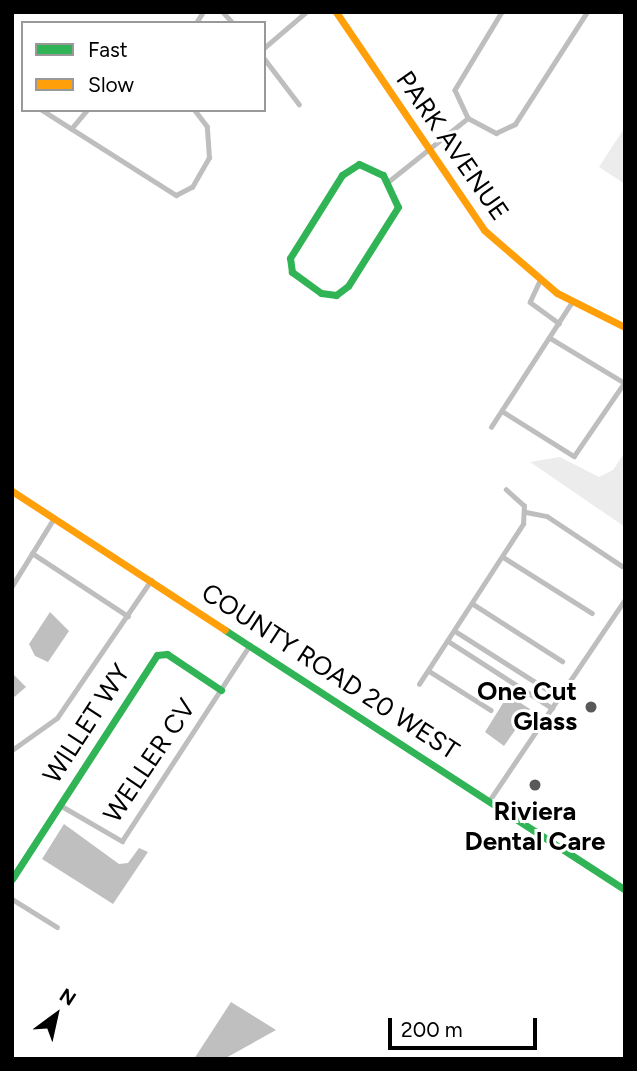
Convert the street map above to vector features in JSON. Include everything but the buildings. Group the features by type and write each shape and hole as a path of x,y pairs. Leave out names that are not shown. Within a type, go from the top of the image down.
{"street":[{"path":"266,46 306,12"},
{"name":"PARK AVENUE","path":"336,12 484,230 540,281 572,302 625,327"},
{"path":"502,12 457,84 456,98 468,118 490,132 510,129 587,12"},
{"path":"266,61 299,104"},
{"path":"45,112 181,195 199,177 210,149 207,127 196,112"},
{"path":"71,129 85,112"},
{"path":"389,181 468,118"},
{"path":"358,161 389,181 399,198 396,213 348,286 336,298 321,293 288,266 293,251 342,175 358,161"},
{"path":"540,281 530,302 559,323"},
{"path":"492,428 572,302"},
{"path":"502,411 574,456 624,383 594,359 549,338"},
{"path":"506,490 526,513 547,516 622,565"},
{"name":"COUNTY ROAD 20 WEST","path":"12,491 625,890"},
{"path":"419,684 503,557 526,513"},
{"path":"12,586 55,518"},
{"path":"32,553 128,616"},
{"path":"503,557 592,613"},
{"path":"12,750 49,727 152,580"},
{"path":"489,801 625,598"},
{"path":"473,604 562,661"},
{"path":"455,631 559,697"},
{"path":"448,641 552,708"},
{"name":"WELLER CV","path":"60,805 122,841 250,645"},
{"name":"WILLET WY","path":"12,879 160,653 221,690"},
{"path":"499,674 506,664"},
{"path":"429,671 491,710"},
{"path":"12,898 57,928"}],"shaded area":[{"path":"625,127 625,184 599,167"},
{"path":"625,452 625,527 530,462 560,457 599,477 613,470"},
{"path":"50,612 69,631 48,662 35,656 29,644"},
{"path":"12,673 26,687 12,699"},
{"path":"508,695 530,709 504,746 485,732"},
{"path":"64,824 119,864 128,863 139,848 148,852 113,904 42,859"},
{"path":"231,1002 276,1030 224,1059 194,1059"}],"traffic: fast":[{"path":"359,164 383,175 398,207 348,286 336,295 321,293 292,272 290,258 342,175 359,164"},
{"path":"225,630 625,890"},
{"path":"12,879 157,655 167,654 221,690"}],"traffic: slow":[{"path":"336,12 484,230 557,293 625,327"},
{"path":"12,491 225,630"}],"place":[{"name":"One Cut Glass","path":"591,707"},
{"name":"Riviera Dental Care","path":"535,785"}]}
